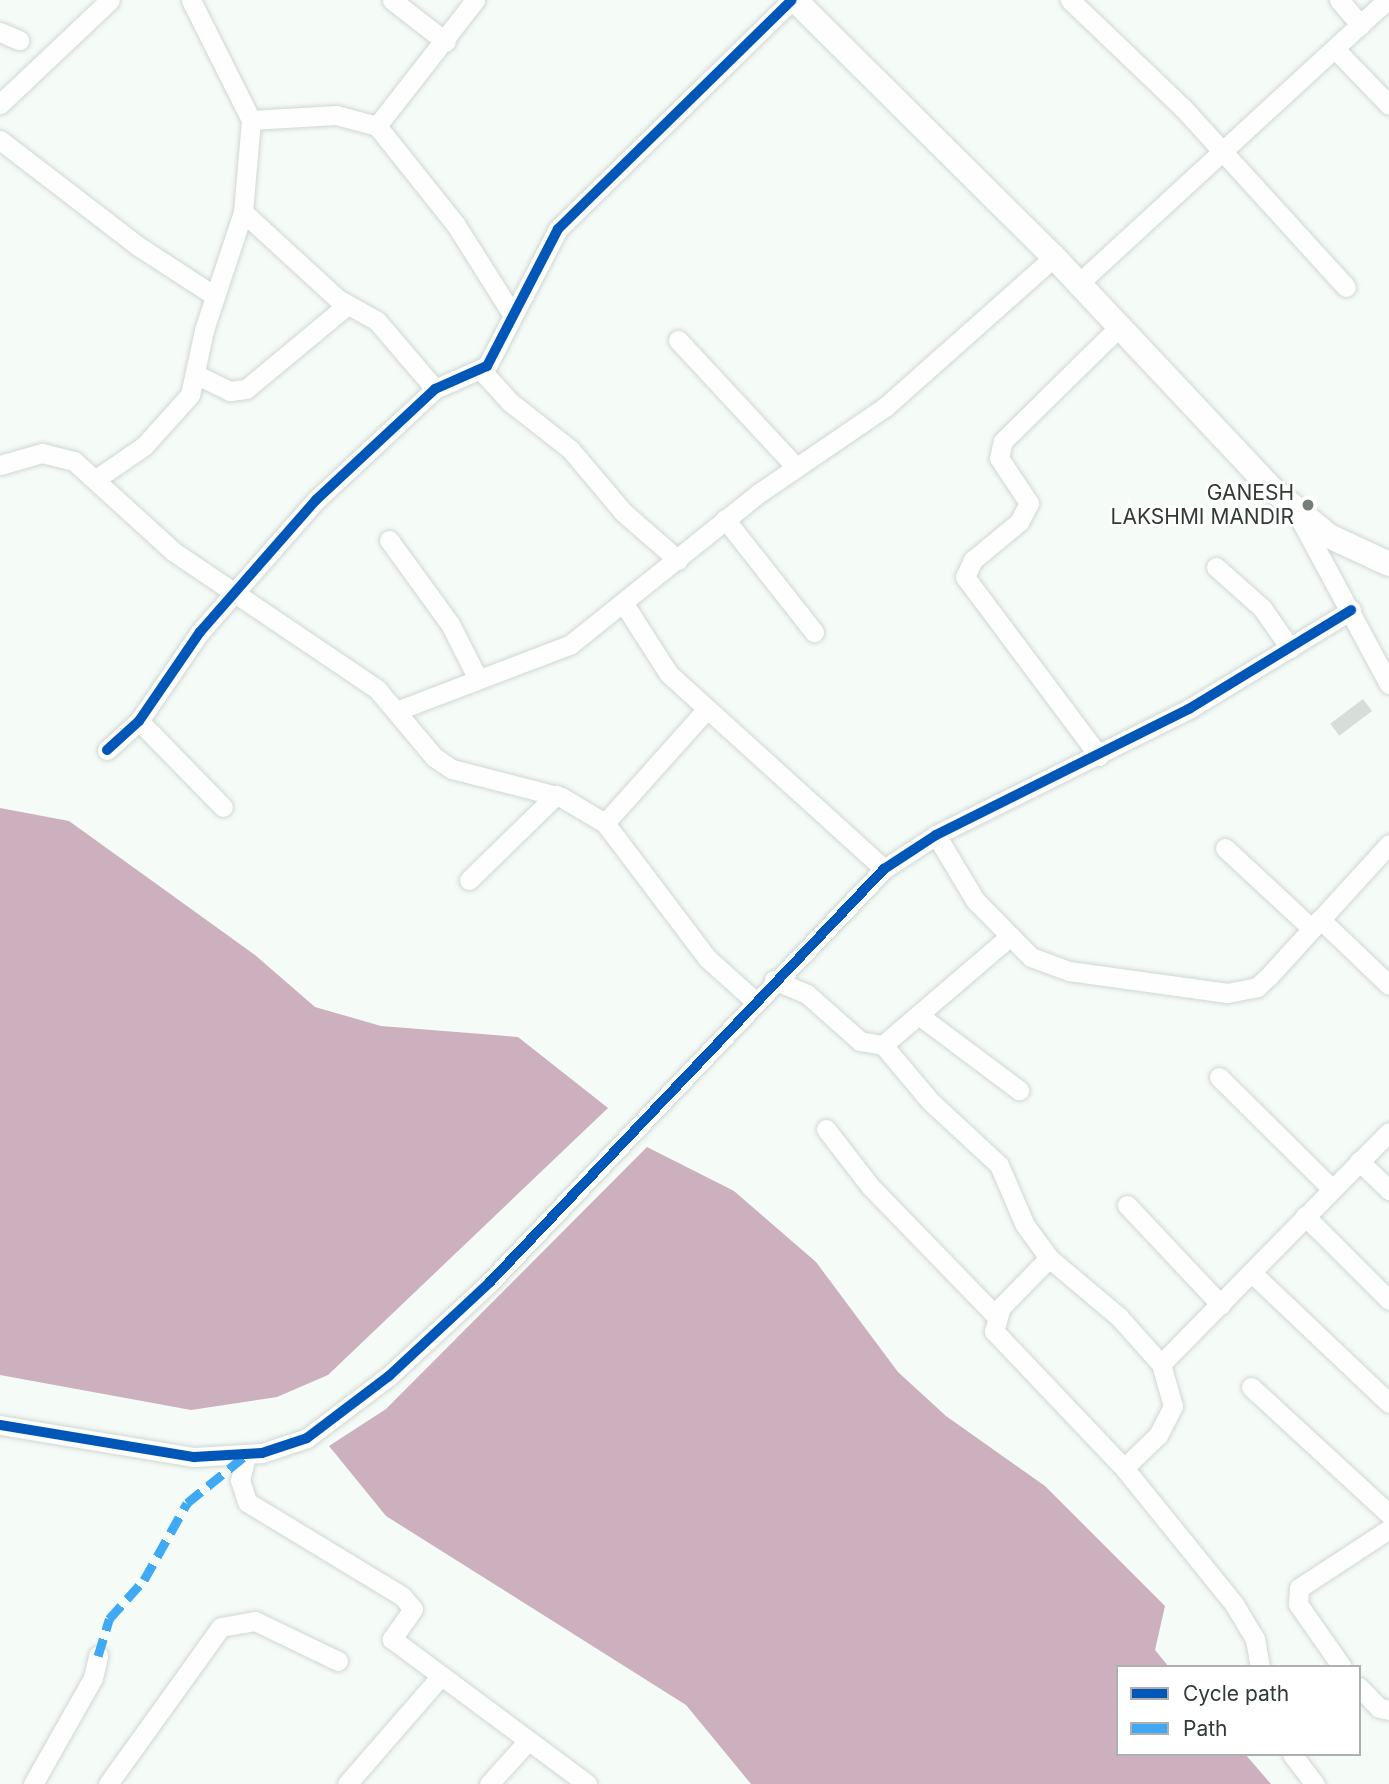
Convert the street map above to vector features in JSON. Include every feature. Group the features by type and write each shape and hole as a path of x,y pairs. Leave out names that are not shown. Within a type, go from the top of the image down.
{"main road":[{"path":"793,0 1054,257 1117,329 1295,510 1329,536 1388,562"}],"street":[{"path":"0,104 110,0"},
{"path":"96,479 158,432 190,395 215,296 243,212 251,120 191,0"},
{"path":"391,0 446,42"},
{"path":"377,126 446,42 475,0"},
{"path":"107,750 139,721 200,632 316,500 435,389 481,370 493,358 512,314 565,221 793,0"},
{"path":"1070,0 1224,155 1346,287"},
{"path":"1339,0 1361,25"},
{"path":"1078,284 1224,155 1387,0"},
{"path":"0,32 19,40"},
{"path":"1335,49 1389,105"},
{"path":"251,120 336,115 377,126 456,225 512,314"},
{"path":"0,140 138,246 215,296"},
{"path":"243,212 347,305 390,333 435,389"},
{"path":"396,711 477,677 552,654 624,604 725,519 796,467 886,407 1054,257"},
{"path":"197,375 230,391 246,389 347,305"},
{"path":"1100,756 965,577 973,561 1019,522 1029,503 999,458 1003,441 1117,329"},
{"path":"678,340 796,467"},
{"path":"481,370 510,402 570,449 623,512 678,560"},
{"path":"0,465 29,454 57,455 96,479 174,552 357,674 396,711 433,757 452,769 556,795 605,822 707,958 756,1002"},
{"path":"1295,510 1389,684"},
{"path":"725,519 814,632"},
{"path":"389,540 450,624 477,677"},
{"path":"1216,567 1262,608 1290,648"},
{"path":"624,604 654,654 706,710 816,802 884,869"},
{"path":"0,1425 164,1453 246,1455 307,1438 389,1376 490,1282 774,980 884,869 936,835 1100,756 1290,648 1351,610"},
{"path":"605,822 706,710"},
{"path":"139,721 223,807"},
{"path":"469,880 556,795"},
{"path":"936,835 963,883 1009,937 1031,957 1069,971 1227,993 1257,986 1389,844"},
{"path":"1225,848 1389,985"},
{"path":"883,1045 1009,937"},
{"path":"774,980 807,994 860,1041 883,1045 930,1101 999,1165 1026,1225 1049,1258 1111,1309 1161,1364 1173,1406 1158,1435 1124,1468"},
{"path":"920,1016 1019,1090"},
{"path":"1219,1077 1331,1188"},
{"path":"826,1129 870,1185 995,1315 999,1338 1124,1468 1247,1623 1259,1665"},
{"path":"1161,1364 1252,1273 1331,1188 1389,1132"},
{"path":"1359,1161 1389,1191"},
{"path":"1127,1205 1221,1305"},
{"path":"1305,1216 1389,1300"},
{"path":"995,1315 1049,1258"},
{"path":"1252,1273 1389,1403"},
{"path":"1251,1387 1389,1514"},
{"path":"246,1455 240,1480 247,1502 409,1602 414,1609 392,1639 587,1784"},
{"path":"1341,1665 1298,1604 1299,1588 1389,1530"},
{"path":"108,1784 221,1628 255,1621 338,1661"},
{"path":"33,1784 93,1678 98,1656"},
{"path":"347,1784 441,1676"},
{"path":"1361,1689 1379,1708 1389,1710"},
{"path":"489,1784 527,1742"},
{"path":"1294,1756 1315,1784"}],"shaded area":[{"path":"0,808 69,821 255,955 315,1007 381,1026 518,1037 608,1108 328,1375 277,1397 191,1410 0,1375"},
{"path":"647,1147 734,1191 816,1262 898,1372 946,1416 1045,1486 1165,1606 1155,1650 1167,1665 1116,1665 1116,1756 1247,1756 1271,1784 751,1784 686,1705 386,1516 329,1446 386,1409"}],"building":[{"path":"1363,699 1372,711 1339,736 1330,724"}],"marked path":[{"path":"98,1656 109,1619 144,1580 187,1503 246,1455"}],"cycle path":[{"path":"107,750 139,721 200,632 316,500 435,389 487,366 558,229 792,0"},
{"path":"0,1425 194,1457 262,1453 307,1438 389,1376 490,1282 884,869 936,835 1189,709 1351,610"}],"place":[{"name":"GANESH LAKSHMI MANDIR","path":"1308,505"}]}
